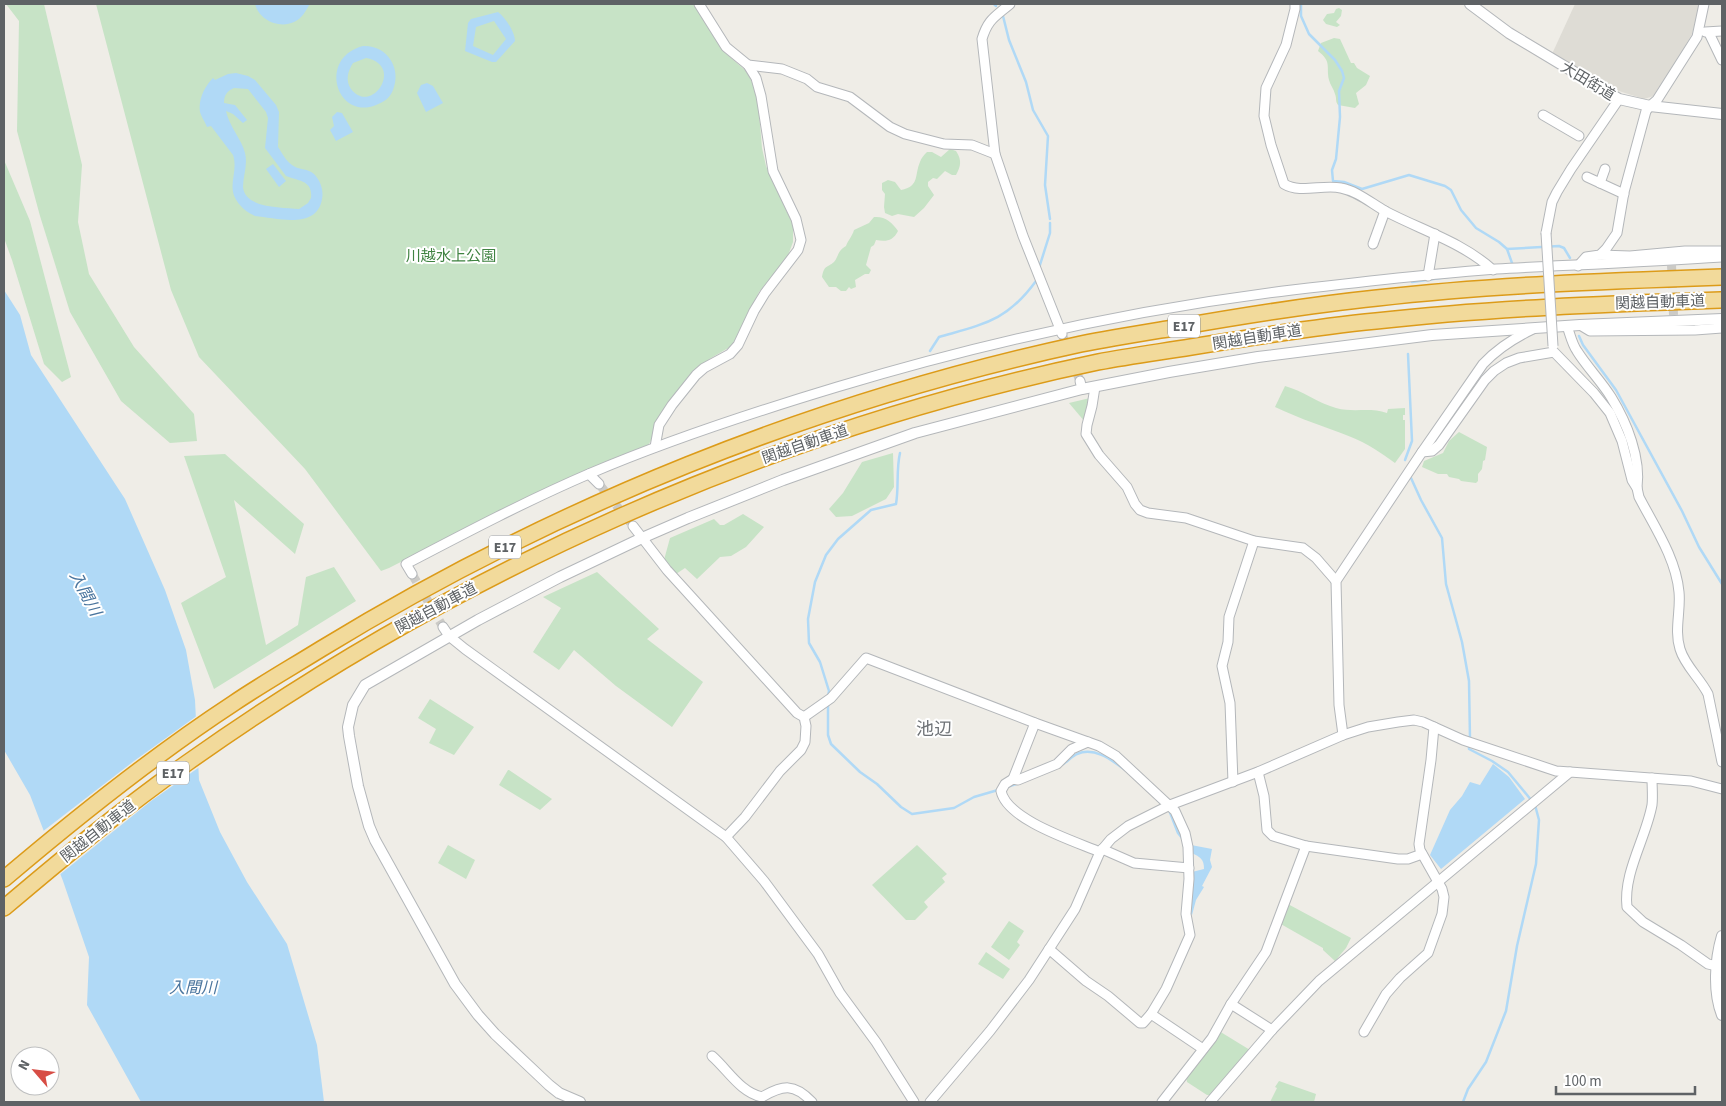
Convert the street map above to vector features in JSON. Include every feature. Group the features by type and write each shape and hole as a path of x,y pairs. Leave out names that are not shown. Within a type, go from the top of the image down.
{"highway":[{"name":"関越自動車道","path":"4,879 97,802 180,740 235,702 349,632 440,580 540,530 640,485 734,447 816,417 924,383 1083,344 1231,318 1376,298 1564,283 1722,277"},
{"name":"関越自動車道","path":"4,908 121,812 185,764 354,653 550,549 648,504 738,468 831,435 929,404 1012,382 1110,360 1270,334 1377,320 1556,306 1722,300"}],"street":[{"path":"654,448 660,425 672,405 696,375 704,368 730,354 738,345 761,299 798,250 801,240 796,218 772,171 762,96 756,78 748,65 726,47 699,4"},
{"path":"1010,4 990,22 982,39 995,154 1023,236 1061,331"},
{"path":"1295,4 1296,9 1286,45 1266,88 1264,116 1277,168 1284,184 1296,189 1331,187 1350,191 1385,211 1435,234 1480,258 1493,270"},
{"path":"1600,255 1616,233 1624,194 1646,111 1658,100 1697,37 1704,4"},
{"name":"大田街道","path":"1475,5 1509,33 1619,100 1650,106 1722,114"},
{"path":"1698,31 1709,33 1722,31"},
{"path":"1709,33 1722,60"},
{"path":"748,65 782,70 817,86 850,97 890,127 905,134 944,144 972,145 995,154"},
{"path":"1619,100 1557,192 1552,202 1546,233 1553,349 1594,392 1610,413 1622,442 1632,480 1637,488"},
{"path":"1543,116 1579,136"},
{"path":"1600,183 1605,169"},
{"path":"1587,177 1624,194"},
{"path":"1373,244 1385,211"},
{"path":"1428,276 1435,234"},
{"path":"1578,266 1586,257 1600,255 1630,256 1685,251 1722,251"},
{"path":"412,574 406,564 497,517 589,474 654,448 790,401 897,369 1002,341 1061,331 1153,311 1265,294 1493,270 1722,257"},
{"path":"580,1102 549,1085 495,1034 470,1004 455,984 381,853 369,826 358,786 348,727 353,705 365,684 446,632 642,538 735,498 915,433 1081,385 1095,386 1169,372 1396,338 1580,325 1722,319"},
{"path":"1580,325 1590,331 1722,328"},
{"path":"1567,326 1573,345 1612,398 1634,450 1639,497 1672,564 1679,592 1679,647 1685,661 1708,694 1722,762"},
{"path":"1343,736 1339,701 1336,581 1483,364 1508,342 1534,328"},
{"path":"1422,452 1432,451 1439,445 1485,380 1494,371 1506,363 1519,358 1553,349"},
{"path":"1095,386 1086,434 1099,455 1127,487 1138,508 1148,513 1186,518 1254,541 1303,548 1316,558 1336,581"},
{"path":"589,474 599,484"},
{"path":"632,526 667,570 798,713 804,717 806,726 805,742 801,750 780,771 745,817 726,837"},
{"path":"1232,782 1230,703 1222,666 1228,642 1229,617 1254,541"},
{"path":"446,632 465,650 726,837 764,881 818,954 840,993 876,1042 914,1102"},
{"path":"804,717 828,700 866,658 1099,746 1116,756 1170,805 1180,819 1188,847 1189,868 1186,914 1190,935 1166,989 1152,1014 1143,1023 1140,1023 1108,996 1086,981 1049,948"},
{"path":"930,1102 1029,980 1077,906 1101,851 1111,839 1128,826 1170,805 1258,772 1343,736 1368,727 1408,721 1423,722 1463,740 1556,771 1691,780 1722,789"},
{"path":"1035,723 1013,779 1005,784 1002,791 1010,808 1036,825 1134,863 1189,868"},
{"path":"1364,1032 1386,994 1400,978 1428,953 1444,905 1442,889 1420,850 1419,839 1434,727"},
{"path":"1013,779 1018,780 1049,768 1063,759 1072,749 1088,742"},
{"path":"1258,772 1264,796 1267,830 1273,836 1306,846 1398,859 1408,859 1422,854"},
{"path":"1212,1102 1272,1030 1326,974 1570,772"},
{"path":"1652,778 1652,805 1634,862 1626,907 1642,922 1681,945 1708,964 1717,966"},
{"path":"1162,1102 1217,1030 1231,1004 1266,952 1306,846"},
{"path":"1722,936 1717,966 1718,998 1722,1015"},
{"path":"1231,1004 1272,1030"},
{"path":"1152,1014 1203,1049"},
{"path":"712,1056 735,1080 756,1096 762,1097 786,1086 797,1090 812,1102"}],"shaded area":[{"path":"1575,4 1700,4 1692,34 1657,95 1644,99 1603,86 1552,54"}],"green space":[{"path":"6,4 44,4 82,165 78,222 89,274 134,347 194,414 197,441 170,443 121,401 70,312 40,216 17,131 19,21"},
{"name":"川越水上公園","path":"96,4 693,4 723,51 746,71 754,86 758,101 762,148 766,166 793,225 793,242 787,258 759,292 737,337 730,347 695,370 660,415 652,439 647,447 481,521 381,571 305,469 199,357 171,290"},
{"path":"1339,8 1342,10 1341,16 1336,22 1340,25 1337,27 1326,24 1323,20 1327,14 1334,13"},
{"path":"1334,38 1340,39 1351,63 1354,63 1357,68 1370,76 1366,85 1356,93 1359,104 1355,108 1338,105 1329,80 1327,61 1318,51 1321,43"},
{"path":"950,149 956,151 959,157 960,166 958,172 956,175 952,175 945,171 937,179 933,178 928,182 928,186 934,195 924,208 914,217 898,214 892,216 885,213 885,194 882,190 882,183 888,180 895,182 901,190 911,186 914,183 920,161 927,152 932,152 941,157"},
{"path":"4,160 30,221 71,377 62,382 44,364 4,238"},
{"path":"874,217 882,217 891,222 898,231 889,240 876,240 871,247 866,265 871,270 869,274 865,274 855,280 856,287 851,289 849,287 846,291 841,291 836,287 829,287 822,277 825,269 834,262 846,246 854,230 869,223"},
{"path":"1285,386 1336,408 1374,410 1387,413 1388,409 1405,408 1403,420 1405,420 1405,449 1395,463 1357,439 1275,407"},
{"path":"1090,398 1085,422 1069,403"},
{"path":"1459,432 1487,447 1485,460 1476,483 1461,481 1449,477 1447,474 1438,474 1422,467 1424,461 1443,453 1449,441"},
{"path":"893,453 894,487 886,499 852,516 836,517 829,509 843,493 862,462"},
{"path":"225,454 304,524 295,554 234,500 266,645 298,625 306,577 334,567 356,601 214,689 181,603 226,577 184,456"},
{"path":"743,514 764,527 746,547 731,556 720,557 697,579 685,568 676,574 664,560 670,538 714,519 720,525 724,525"},
{"path":"597,572 659,629 647,639 703,682 672,727 616,686 574,650 559,670 533,652 561,608 543,597"},
{"path":"430,699 474,727 454,755 429,743 436,729 418,718"},
{"path":"508,770 552,799 540,810 499,785"},
{"path":"448,845 475,860 466,879 438,863"},
{"path":"917,845 947,874 942,878 945,882 924,902 928,907 915,920 906,920 872,885"},
{"path":"1286,903 1351,938 1346,948 1335,961 1323,948 1279,923"},
{"path":"1009,921 1024,931 1017,942 1020,945 1009,960 991,947"},
{"path":"986,952 1010,969 1003,979 978,964"},
{"path":"1219,1031 1250,1050 1211,1095 1207,1095 1187,1082 1186,1077"},
{"path":"1279,1081 1316,1094 1314,1102 1270,1102"}],"water":[{"path":"255,4 310,4 297,21 288,24 276,24 265,19 257,10"},
{"path":"498,12 509,25 515,41 496,62 465,51 468,23 471,19","holes":["494,21 506,39 493,55 473,46 476,27"]},
{"path":"363,46 372,47 379,49 390,59 394,66 395,82 392,93 382,103 362,108 351,104 343,97 338,86 337,74 340,63 349,53","holes":["366,58 377,62 383,70 384,78 381,86 368,97 359,96 351,89 348,82 351,66 353,63"]},
{"path":"236,73 255,80 276,105 279,112 278,147 284,157 294,167 314,174 321,185 322,199 319,209 313,215 295,220 255,216 243,208 235,198 233,192 233,155 211,126 207,127 200,107 203,93 210,81 213,78 215,80 228,74","holes":["232,89 248,89 266,112 268,118 265,148 286,176 304,182 310,188 311,198 308,203 299,209 257,203 245,194 243,187 246,162 245,153 226,111 233,114 243,123 247,120 235,105 224,103 225,96"]},
{"path":"427,83 433,86 443,103 426,112 417,93 421,85"},
{"path":"337,112 342,113 353,132 336,141 330,130 334,126 332,117"},
{"path":"273,164 286,181 279,187 266,169"},
{"name":"入間川","path":"4,290 20,315 31,355 125,499 165,590 186,650 195,700 199,780 220,832 247,882 287,944 317,1045 324,1102 141,1102 87,1005 89,957 63,881 30,795 4,750"},
{"path":"1493,764 1509,777 1525,799 1441,869 1430,855 1450,810 1462,796 1470,782 1480,785"},
{"path":"1191,845 1212,849 1210,860 1212,867 1202,886 1204,887 1196,900 1192,915 1190,913 1192,872 1204,869 1201,859 1192,853"}],"pier":[{"path":"198,715 201,766 151,801 58,876 42,832 134,761"}],"waterway":[{"path":"1301,4 1301,16 1309,34 1335,60 1344,78 1339,91 1340,117 1336,159 1332,170 1333,181 1344,182 1362,189 1409,175 1445,186 1451,190 1461,210 1476,228 1507,249 1512,263"},
{"path":"1003,16 1009,40 1026,82 1033,110 1048,136 1045,185 1050,219"},
{"path":"1039,268 1050,233 1050,223"},
{"path":"1507,249 1559,246 1564,248 1570,258"},
{"path":"1412,282 1448,277"},
{"path":"930,351 939,337 982,324 1004,313 1015,305 1036,281"},
{"path":"1579,336 1583,345 1616,390 1682,511 1699,547 1722,584"},
{"path":"1405,460 1412,441 1408,354"},
{"path":"828,696 829,691 820,662 809,643 808,619 815,582 826,555 838,539 871,510 896,504 900,453"},
{"path":"1411,478 1442,538 1446,584 1462,642 1469,681 1470,739"},
{"path":"828,704 828,735 831,744 860,772 912,814 954,808 974,797 998,790"},
{"path":"1469,744 1469,749 1508,772 1532,801"},
{"path":"1060,766 1077,754 1091,752 1104,756 1128,772"},
{"path":"1007,787 1019,783"},
{"path":"1463,1102 1468,1089 1486,1062 1506,1011 1517,946 1536,864 1539,820 1535,805"},
{"path":"1169,810 1178,833 1182,838"}],"tunnel":[{"path":"1671,252 1674,327"},
{"path":"1062,334 1080,381"},
{"path":"599,484 633,526"},
{"path":"412,574 443,627"}],"district":[{"name":"池辺","path":"934,729"}]}
